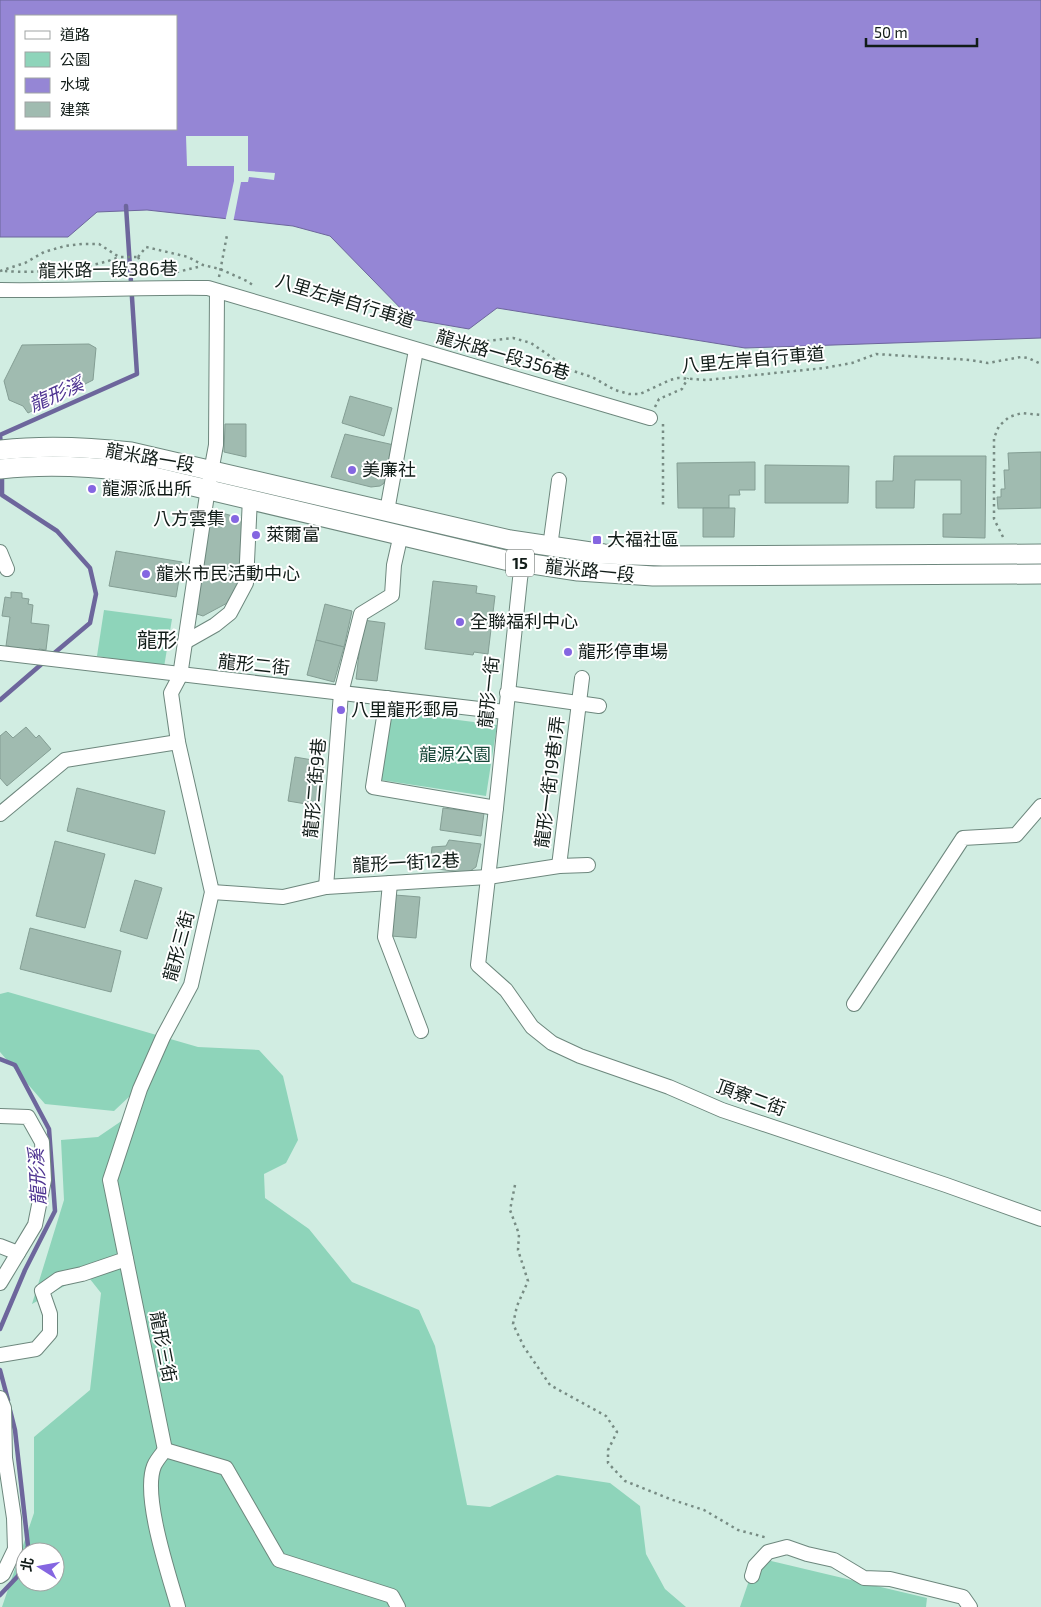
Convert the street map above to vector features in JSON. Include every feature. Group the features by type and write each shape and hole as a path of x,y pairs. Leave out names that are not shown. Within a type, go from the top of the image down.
{"main road":[{"name":"龍米路一段","path":"6,450 52,456 95,467 210,479 387,511 526,543 604,554 634,556 1041,554"},
{"name":"龍米路一段","path":"5,469 52,456"},
{"name":"龍米路一段","path":"210,479 250,498 522,564 604,574 654,576 1041,574"}],"street":[{"name":"龍米路一段386巷","path":"0,290 56,291 208,288 284,309 416,350"},
{"path":"210,479 216,445 217,291"},
{"name":"龍米路一段356巷","path":"387,511 416,350 650,418"},
{"name":"龍形三街","path":"165,1450 110,1180 140,1089 163,1037 191,986 212,892 178,742 171,693 180,676 210,479"},
{"path":"550,547 559,480"},
{"path":"185,642 215,625 230,613 246,583 250,498"},
{"name":"龍形二街9巷","path":"326,887 341,693 361,614 392,595 394,565 401,534"},
{"name":"龍形一街","path":"478,965 507,692 526,543"},
{"path":"0,552 7,569"},
{"name":"龍形二街","path":"0,653 180,676 505,712"},
{"name":"龍形一街19巷1弄","path":"559,866 582,678"},
{"path":"507,692 599,706"},
{"path":"387,698 373,787 496,808"},
{"path":"0,814 65,760 178,742"},
{"path":"854,1004 964,838 1016,835 1041,806"},
{"name":"龍形一街12巷","path":"212,892 283,897 326,887 488,877 559,866 588,865"},
{"path":"390,883 385,936 421,1031"},
{"name":"頂寮二街","path":"478,965 506,990 532,1027 552,1043 580,1056 669,1087 722,1110 946,1184 1041,1219"},
{"path":"0,1116 28,1117 42,1142 44,1180 35,1225 0,1283"},
{"path":"0,1246 18,1253"},
{"path":"0,1355 36,1349 50,1333 50,1314 42,1291 59,1279 82,1274 126,1259"},
{"path":"0,1398 4,1408 4,1444 14,1518 15,1549 3,1574 0,1576"},
{"path":"178,1607 157,1530 151,1495 154,1467 165,1450 226,1468 279,1560 392,1596 398,1607"},
{"path":"752,1576 756,1566 768,1552 787,1547 834,1560 864,1578 890,1579 963,1596 970,1607"}],"path":[{"path":"217,291 227,235"},
{"path":"0,271 25,263 44,252 73,245 99,244 119,257"},
{"name":"八里左岸自行車道","path":"119,257 138,257 146,247 188,257 203,265 220,269 254,286"},
{"path":"4,270 25,273 103,264 119,257"},
{"path":"138,257 143,267 173,273 203,265"},
{"name":"八里左岸自行車道","path":"445,343 459,344 513,338 531,343 570,370 592,377 616,390 629,394 640,394 670,380 688,378 707,380 824,368 852,363 876,354 970,360 988,363 1021,357 1041,364"},
{"path":"663,506 663,422 650,418 659,399 682,389 688,378"},
{"path":"1005,540 994,519 994,438 999,426 1009,417 1022,413 1041,415"},
{"path":"515,1185 510,1210 519,1234 518,1250 528,1281 517,1306 513,1324 524,1347 550,1384 606,1416 617,1432 608,1450 608,1464 625,1481 704,1510 738,1530 764,1536 787,1547"}],"green space":[{"path":"104,610 172,619 164,667 97,656"},
{"name":"龍源公園","path":"388,711 497,725 486,796 381,780"},
{"path":"8,992 198,1047 259,1050 283,1076 298,1140 286,1163 264,1174 265,1198 309,1229 352,1282 419,1310 435,1346 467,1505 490,1507 557,1475 610,1483 640,1506 646,1554 665,1589 686,1607 2,1607 15,1569 15,1592 65,1592 65,1542 24,1542 34,1513 34,1437 90,1390 101,1293 86,1274 32,1304 64,1200 61,1140 98,1137 142,1107 148,1079 114,1111 45,1104 0,1052 0,994"},
{"path":"767,1560 927,1598 926,1607 740,1607 755,1563"}],"water":[{"path":"0,0 1041,0 1041,338 745,348 497,308 469,329 411,319 330,236 293,226 147,210 97,212 68,237 0,237"}],"pier":[{"path":"186,136 248,136 248,171 275,173 274,180 249,177 248,182 241,182 233,223 225,222 234,181 234,166 187,166"}],"building":[{"path":"89,344 96,348 93,380 28,413 23,406 9,400 4,381 22,345"},
{"path":"350,396 392,408 384,436 342,423"},
{"path":"225,424 246,424 246,457 224,452"},
{"path":"345,434 394,445 386,480 383,484 371,487 331,477"},
{"path":"1041,452 1041,508 998,509 997,497 1001,497 1001,489 1005,489 1004,470 1009,470 1008,453"},
{"path":"894,456 986,456 985,538 943,537 943,514 961,514 961,480 915,480 914,508 876,508 876,481 893,481"},
{"path":"755,462 755,490 739,490 740,495 729,495 729,508 678,508 677,463"},
{"path":"765,465 849,466 848,503 765,503"},
{"path":"703,508 735,508 734,537 703,537"},
{"path":"218,512 244,519 242,583 231,601 203,616 194,613 209,519"},
{"name":"龍米市民活動中心","path":"116,551 182,562 176,597 109,586"},
{"name":"全聯福利中心","path":"433,581 477,586 476,593 495,596 488,654 474,652 473,655 425,649"},
{"path":"11,592 22,593 22,598 29,599 28,604 33,605 31,623 49,625 46,650 39,649 38,654 9,651 9,646 6,646 10,617 2,616 5,597 11,598"},
{"path":"325,604 352,611 344,647 316,640"},
{"path":"363,620 385,623 377,681 356,679"},
{"path":"316,640 344,647 334,682 307,675"},
{"path":"26,727 36,738 39,735 51,749 7,786 0,778 0,736 6,731 13,738"},
{"path":"295,757 324,762 318,806 288,801"},
{"path":"77,788 165,811 155,854 67,831"},
{"path":"443,808 484,813 481,836 440,830"},
{"path":"449,840 481,844 476,867 467,873 430,868 432,847 446,846"},
{"path":"55,841 105,854 85,928 36,916"},
{"path":"135,880 162,888 147,939 120,931"},
{"path":"395,895 420,897 416,938 391,936"},
{"path":"30,928 121,951 111,992 20,969"}],"waterway":[{"name":"龍形溪","path":"1,446 0,435 137,374 126,206"},
{"name":"龍形溪","path":"2,474 2,495 57,531 90,568 96,594 90,623 52,655"},
{"name":"龍形溪","path":"0,700 44,662"},
{"name":"龍形溪","path":"0,1059 15,1065 49,1129 55,1211 25,1270 0,1329"},
{"name":"龍形溪","path":"0,1370 8,1400"},
{"name":"龍形溪","path":"10,1410 15,1430 28,1542"},
{"name":"龍形溪","path":"0,1595 15,1579"}],"place":[{"name":"美廉社","path":"352,470"},
{"name":"龍源派出所","path":"92,489"},
{"name":"八方雲集","path":"235,519"},
{"name":"萊爾富","path":"256,535"},
{"name":"大福社區","path":"597,540"},
{"name":"龍米市民活動中心","path":"146,574"},
{"name":"全聯福利中心","path":"460,622"},
{"name":"龍形停車場","path":"568,652"},
{"name":"八里龍形郵局","path":"341,710"}],"district":[{"name":"龍形","path":"157,640"}]}
